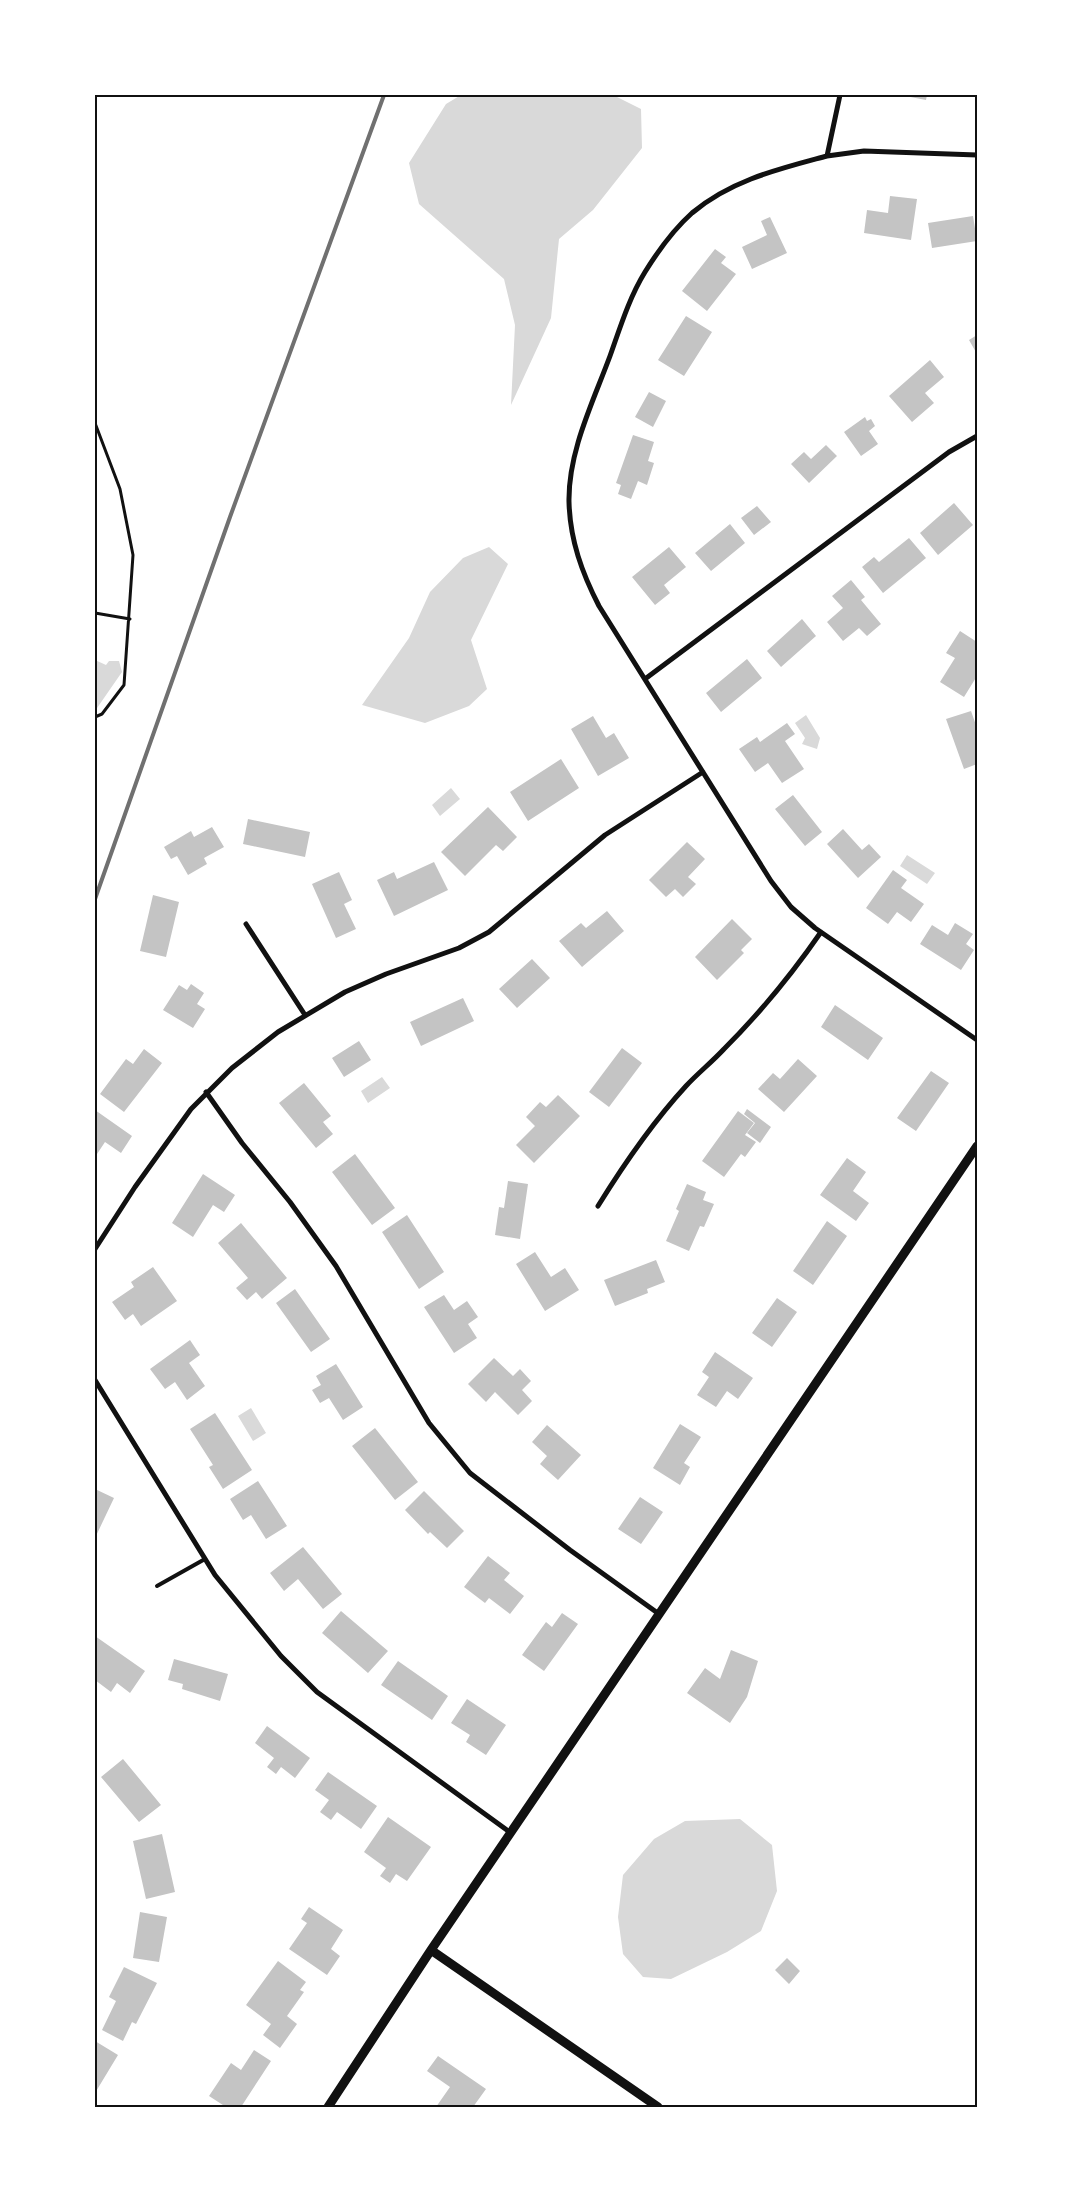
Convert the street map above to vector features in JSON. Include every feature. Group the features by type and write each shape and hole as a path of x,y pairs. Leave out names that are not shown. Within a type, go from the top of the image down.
{"street":[{"path":"827,156 840,95"},
{"path":"977,155 864,151 827,156 758,175 722,191 692,214 665,242 644,274 627,310 572,464 569,501 573,538 583,574 599,606 771,881 792,907 821,932 977,1040"},
{"path":"644,679 949,452 977,436"},
{"path":"95,1248 135,1187 191,1109 232,1068 278,1032 345,992 386,974 459,948 489,932 604,835 703,772"},
{"path":"246,924 305,1015"},
{"path":"598,1206 650,1128 686,1086 725,1049 767,1003 821,932"},
{"path":"206,1092 242,1143 290,1202 336,1266 429,1423 470,1473 570,1550 659,1614"},
{"path":"328,2107 431,1950 977,1146"},
{"path":"95,1380 215,1575 281,1656 317,1692 511,1834"},
{"path":"431,1950 658,2107"}],"lane":[{"path":"157,1586 205,1559"}],"path":[{"path":"95,423 120,489 133,555 124,686 102,714 95,717"},
{"path":"95,614 130,619"}],"shaded area":[{"path":"461,95 613,95 641,109 642,148 593,210 559,239 551,318 511,405 515,325 504,279 419,204 409,163 446,104"},
{"path":"489,547 508,564 471,640 487,689 469,706 425,723 362,705 409,638 430,592 463,558"},
{"path":"95,660 106,665 109,661 119,661 122,672 95,711"},
{"path":"806,715 820,738 817,749 802,744 805,738 795,723"},
{"path":"451,788 460,799 440,816 432,805"},
{"path":"907,855 935,873 927,884 900,866"},
{"path":"382,1077 390,1088 368,1103 361,1091"},
{"path":"251,1408 266,1433 253,1441 238,1416"},
{"path":"740,1819 772,1845 777,1891 761,1931 727,1952 671,1979 643,1977 623,1954 618,1917 623,1875 654,1839 685,1821"}],"building":[{"path":"900,95 927,95 926,100"},
{"path":"890,196 917,199 911,240 864,233 867,210 888,213"},
{"path":"973,216 977,241 932,248 928,223"},
{"path":"770,217 787,253 752,269 742,247 767,235 761,221"},
{"path":"715,249 726,257 721,263 736,274 707,311 682,291"},
{"path":"686,316 712,332 684,376 658,360"},
{"path":"977,335 977,354 969,340"},
{"path":"930,360 944,377 925,393 934,403 912,422 889,396"},
{"path":"649,392 666,401 653,427 635,417"},
{"path":"865,417 867,421 871,419 875,426 869,431 878,444 861,456 844,432"},
{"path":"633,435 654,442 648,461 654,463 647,485 638,481 631,499 618,494 621,485 616,483"},
{"path":"826,445 837,456 809,483 791,464 804,452 811,459"},
{"path":"954,503 973,525 938,555 920,533"},
{"path":"757,506 771,522 754,535 741,518"},
{"path":"730,524 745,543 711,571 695,553"},
{"path":"909,538 926,558 883,593 862,567 874,557 879,562"},
{"path":"669,547 686,567 664,585 670,593 655,605 632,577"},
{"path":"851,580 865,597 861,600 881,624 867,636 859,628 843,641 827,622 843,608 832,596"},
{"path":"802,619 816,636 781,667 767,651"},
{"path":"960,631 977,642 977,676 964,697 940,682 955,658 946,653"},
{"path":"747,659 762,678 721,712 706,693"},
{"path":"971,711 977,728 977,764 964,769 946,719"},
{"path":"593,716 606,738 614,733 629,758 598,776 571,729"},
{"path":"787,723 795,734 785,741 804,769 782,783 768,763 755,772 739,749 757,737 760,742"},
{"path":"561,759 579,788 528,821 510,792"},
{"path":"793,795 822,832 805,846 775,809"},
{"path":"488,807 517,837 503,851 496,845 465,876 441,852"},
{"path":"248,819 310,832 305,857 243,844"},
{"path":"212,827 224,847 204,858 207,864 188,875 177,856 171,859 164,847 191,831 194,837"},
{"path":"843,829 862,850 869,844 881,857 858,878 827,844"},
{"path":"687,842 705,859 688,877 696,884 683,897 675,889 666,897 649,880"},
{"path":"434,862 448,890 394,916 377,880 394,872 397,879"},
{"path":"893,870 907,880 901,888 924,904 911,922 897,912 888,924 866,908"},
{"path":"339,872 352,900 344,904 356,929 336,938 312,884"},
{"path":"153,895 179,902 166,957 140,951"},
{"path":"607,911 624,931 582,967 559,941 581,923 586,928"},
{"path":"732,919 752,939 741,950 744,953 717,980 695,957"},
{"path":"955,923 973,934 966,944 974,950 961,970 920,944 932,925 948,935"},
{"path":"532,959 550,978 517,1008 499,989"},
{"path":"191,984 204,993 197,1004 205,1009 193,1028 163,1010 179,985 187,990"},
{"path":"463,998 474,1021 421,1046 410,1022"},
{"path":"835,1005 883,1038 868,1060 821,1027"},
{"path":"359,1041 371,1060 344,1077 332,1058"},
{"path":"622,1048 642,1063 609,1107 589,1092"},
{"path":"144,1049 162,1063 124,1112 100,1094 126,1059 133,1064"},
{"path":"798,1059 817,1076 784,1112 758,1089 773,1073 780,1079"},
{"path":"931,1071 949,1083 916,1131 897,1118"},
{"path":"304,1083 331,1116 323,1122 333,1134 316,1148 279,1103"},
{"path":"558,1095 580,1116 534,1163 516,1145 535,1126 526,1117 540,1102 546,1107"},
{"path":"747,1109 771,1127 760,1143 747,1133 755,1123 744,1114"},
{"path":"95,1110 132,1136 121,1153 105,1142 95,1157"},
{"path":"738,1111 754,1123 745,1135 756,1142 745,1157 741,1154 724,1177 702,1161"},
{"path":"355,1154 395,1208 372,1225 332,1172"},
{"path":"847,1158 866,1172 853,1191 869,1203 856,1221 820,1195"},
{"path":"203,1174 235,1195 224,1212 213,1205 193,1237 172,1223"},
{"path":"508,1181 528,1184 520,1239 495,1235 499,1207 504,1208"},
{"path":"687,1184 706,1192 703,1200 714,1204 704,1227 700,1226 689,1251 666,1241 679,1211 676,1209"},
{"path":"407,1215 444,1272 419,1289 382,1232"},
{"path":"827,1221 847,1236 813,1285 793,1271"},
{"path":"241,1223 287,1278 262,1299 256,1292 247,1300 236,1288 248,1278 218,1243"},
{"path":"535,1252 551,1277 565,1268 579,1290 545,1311 516,1264"},
{"path":"656,1260 665,1282 647,1289 648,1293 615,1306 604,1280"},
{"path":"153,1267 177,1301 141,1326 133,1314 125,1320 112,1302 134,1287 131,1282"},
{"path":"295,1289 330,1339 311,1352 276,1303"},
{"path":"444,1295 454,1310 467,1301 478,1317 468,1324 477,1338 454,1353 424,1307"},
{"path":"777,1298 797,1312 772,1347 752,1333"},
{"path":"190,1340 200,1355 189,1363 205,1386 187,1400 175,1382 165,1389 150,1369"},
{"path":"715,1352 753,1378 738,1399 727,1391 716,1407 697,1395 709,1377 702,1372"},
{"path":"494,1358 513,1376 520,1369 531,1381 522,1390 532,1401 518,1415 495,1392 486,1402 468,1384"},
{"path":"336,1364 363,1407 343,1420 329,1398 320,1403 312,1390 321,1385 316,1376"},
{"path":"215,1413 252,1470 223,1489 209,1467 213,1465 190,1429"},
{"path":"680,1424 701,1437 684,1463 690,1467 680,1485 653,1468"},
{"path":"547,1425 581,1455 558,1480 540,1464 547,1456 532,1442"},
{"path":"375,1428 418,1482 395,1500 352,1446"},
{"path":"258,1481 287,1526 266,1539 251,1515 243,1520 230,1499"},
{"path":"95,1489 114,1498 95,1538"},
{"path":"424,1491 464,1531 447,1548 430,1532 428,1534 405,1510"},
{"path":"640,1497 663,1512 641,1544 618,1529"},
{"path":"303,1547 342,1594 323,1609 298,1579 284,1591 270,1573"},
{"path":"488,1556 510,1573 504,1580 524,1596 510,1614 489,1598 485,1603 464,1587"},
{"path":"341,1611 388,1651 368,1673 322,1633"},
{"path":"562,1613 578,1624 544,1671 522,1655 546,1622 552,1627"},
{"path":"95,1636 145,1671 130,1693 117,1683 111,1692 95,1680"},
{"path":"731,1650 758,1661 747,1697 730,1723 687,1693 705,1668 720,1679"},
{"path":"174,1659 228,1674 220,1701 182,1689 183,1684 168,1680"},
{"path":"398,1661 448,1696 432,1720 381,1685"},
{"path":"467,1699 506,1725 486,1755 466,1742 470,1735 451,1723"},
{"path":"267,1726 310,1758 295,1778 281,1767 276,1774 267,1767 274,1758 255,1743"},
{"path":"123,1759 161,1805 139,1822 101,1777"},
{"path":"328,1772 377,1806 361,1829 337,1812 331,1820 320,1812 329,1800 315,1790"},
{"path":"388,1817 431,1847 407,1881 396,1874 390,1883 380,1876 386,1868 364,1852"},
{"path":"162,1834 175,1892 146,1899 133,1841"},
{"path":"309,1907 343,1930 331,1949 340,1956 327,1975 289,1949 307,1923 301,1919"},
{"path":"140,1912 167,1917 159,1962 133,1958"},
{"path":"787,1958 800,1971 789,1984 775,1970"},
{"path":"278,1961 306,1982 300,1990 304,1992 287,2016 297,2024 280,2048 263,2035 271,2024 246,2005"},
{"path":"124,1967 157,1983 136,2024 132,2022 123,2041 102,2030 116,2001 109,1997"},
{"path":"95,2041 118,2055 95,2093"},
{"path":"254,2050 271,2061 241,2107 226,2107 209,2096 231,2063 241,2070"},
{"path":"438,2056 486,2089 473,2107 436,2107 450,2087 427,2071"}],"railway":[{"path":"95,899 230,517 384,95"}]}
